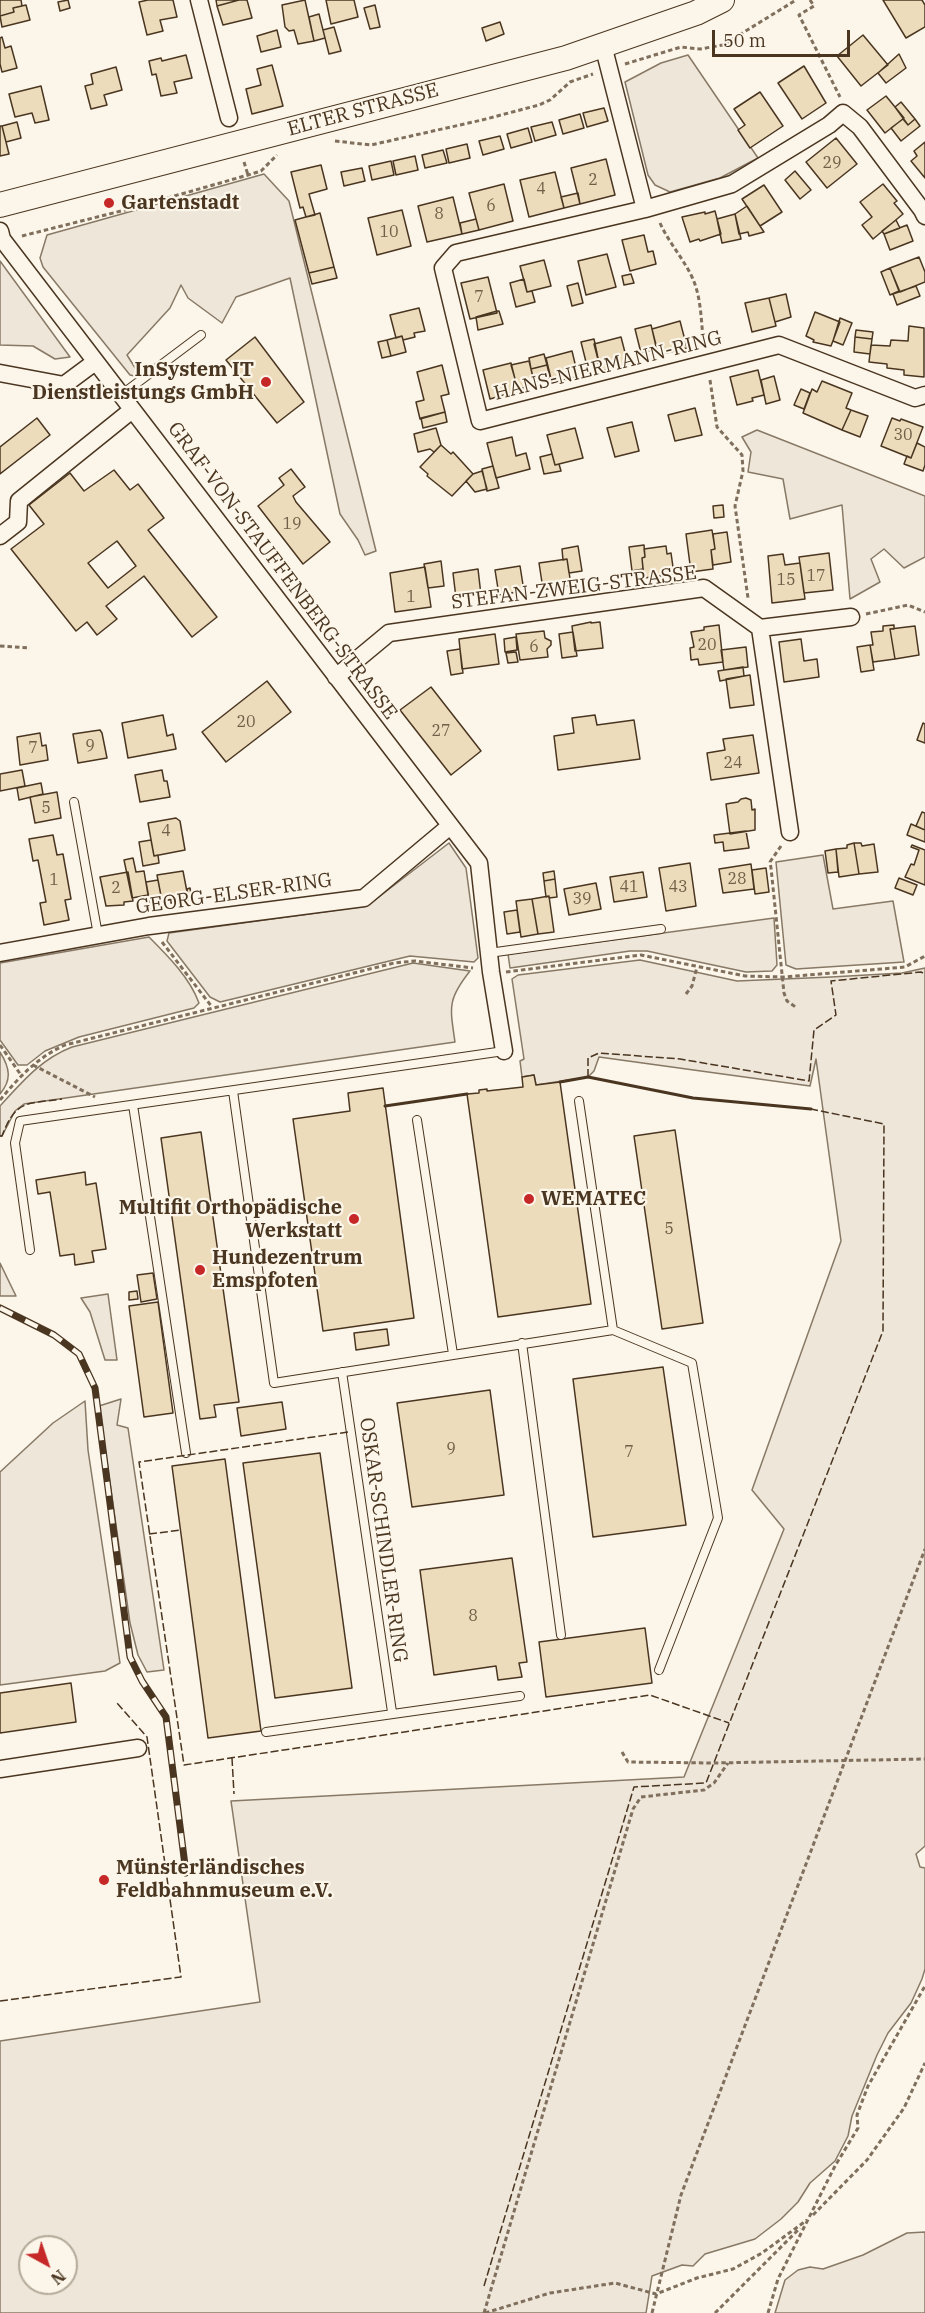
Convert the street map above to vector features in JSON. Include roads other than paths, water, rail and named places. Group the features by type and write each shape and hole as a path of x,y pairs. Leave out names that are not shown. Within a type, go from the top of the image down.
{"main road":[{"name":"ELTER STRASSE","path":"0,205 566,58 696,13 722,0"}],"street":[{"path":"199,0 228,118"},
{"path":"603,45 645,209"},
{"name":"HANS-NIERMANN-RING","path":"925,216 860,127 843,113 829,125 732,184 645,209 456,253 443,268 480,421 779,345 915,398 925,395"},
{"name":"GRAF-VON-STAUFFENBERG-STRASSE","path":"1,235 95,362 479,863 491,972 504,1051"},
{"path":"0,373 64,385 95,362"},
{"path":"0,536 18,522 20,501 132,410"},
{"name":"STEFAN-ZWEIG-STRASSE","path":"336,677 389,633 704,588 760,628"},
{"path":"790,832 760,628 851,616"},
{"name":"GEORG-ELSER-RING","path":"0,953 149,926 364,898 450,826"},
{"path":"0,1769 138,1748"}],"lane":[{"path":"121,395 201,335"},
{"path":"74,802 98,935"},
{"path":"489,953 660,929"},
{"path":"30,1250 15,1143 20,1121 504,1051"},
{"path":"233,1091 274,1383 613,1330 692,1363 718,1518 659,1670"},
{"path":"579,1101 613,1330"},
{"path":"133,1105 186,1454"},
{"path":"417,1120 453,1354"},
{"path":"522,1343 561,1635"},
{"name":"OSKAR-SCHINDLER-RING","path":"342,1372 392,1712"},
{"path":"266,1732 520,1695"}],"railway":[{"path":"0,1308 54,1335 79,1354 95,1388 130,1657 142,1681 166,1717 186,1873"}],"place":[{"name":"Gartenstadt","path":"109,203"},
{"name":"InSystem IT Dienstleistungs GmbH","path":"266,382"},
{"name":"WEMATEC","path":"529,1199"},
{"name":"Multifit Orthopädische Werkstatt","path":"354,1219"},
{"name":"Hundezentrum Emspfoten","path":"200,1270"},
{"name":"Münsterländisches Feldbahnmuseum e.V.","path":"104,1880"}]}
